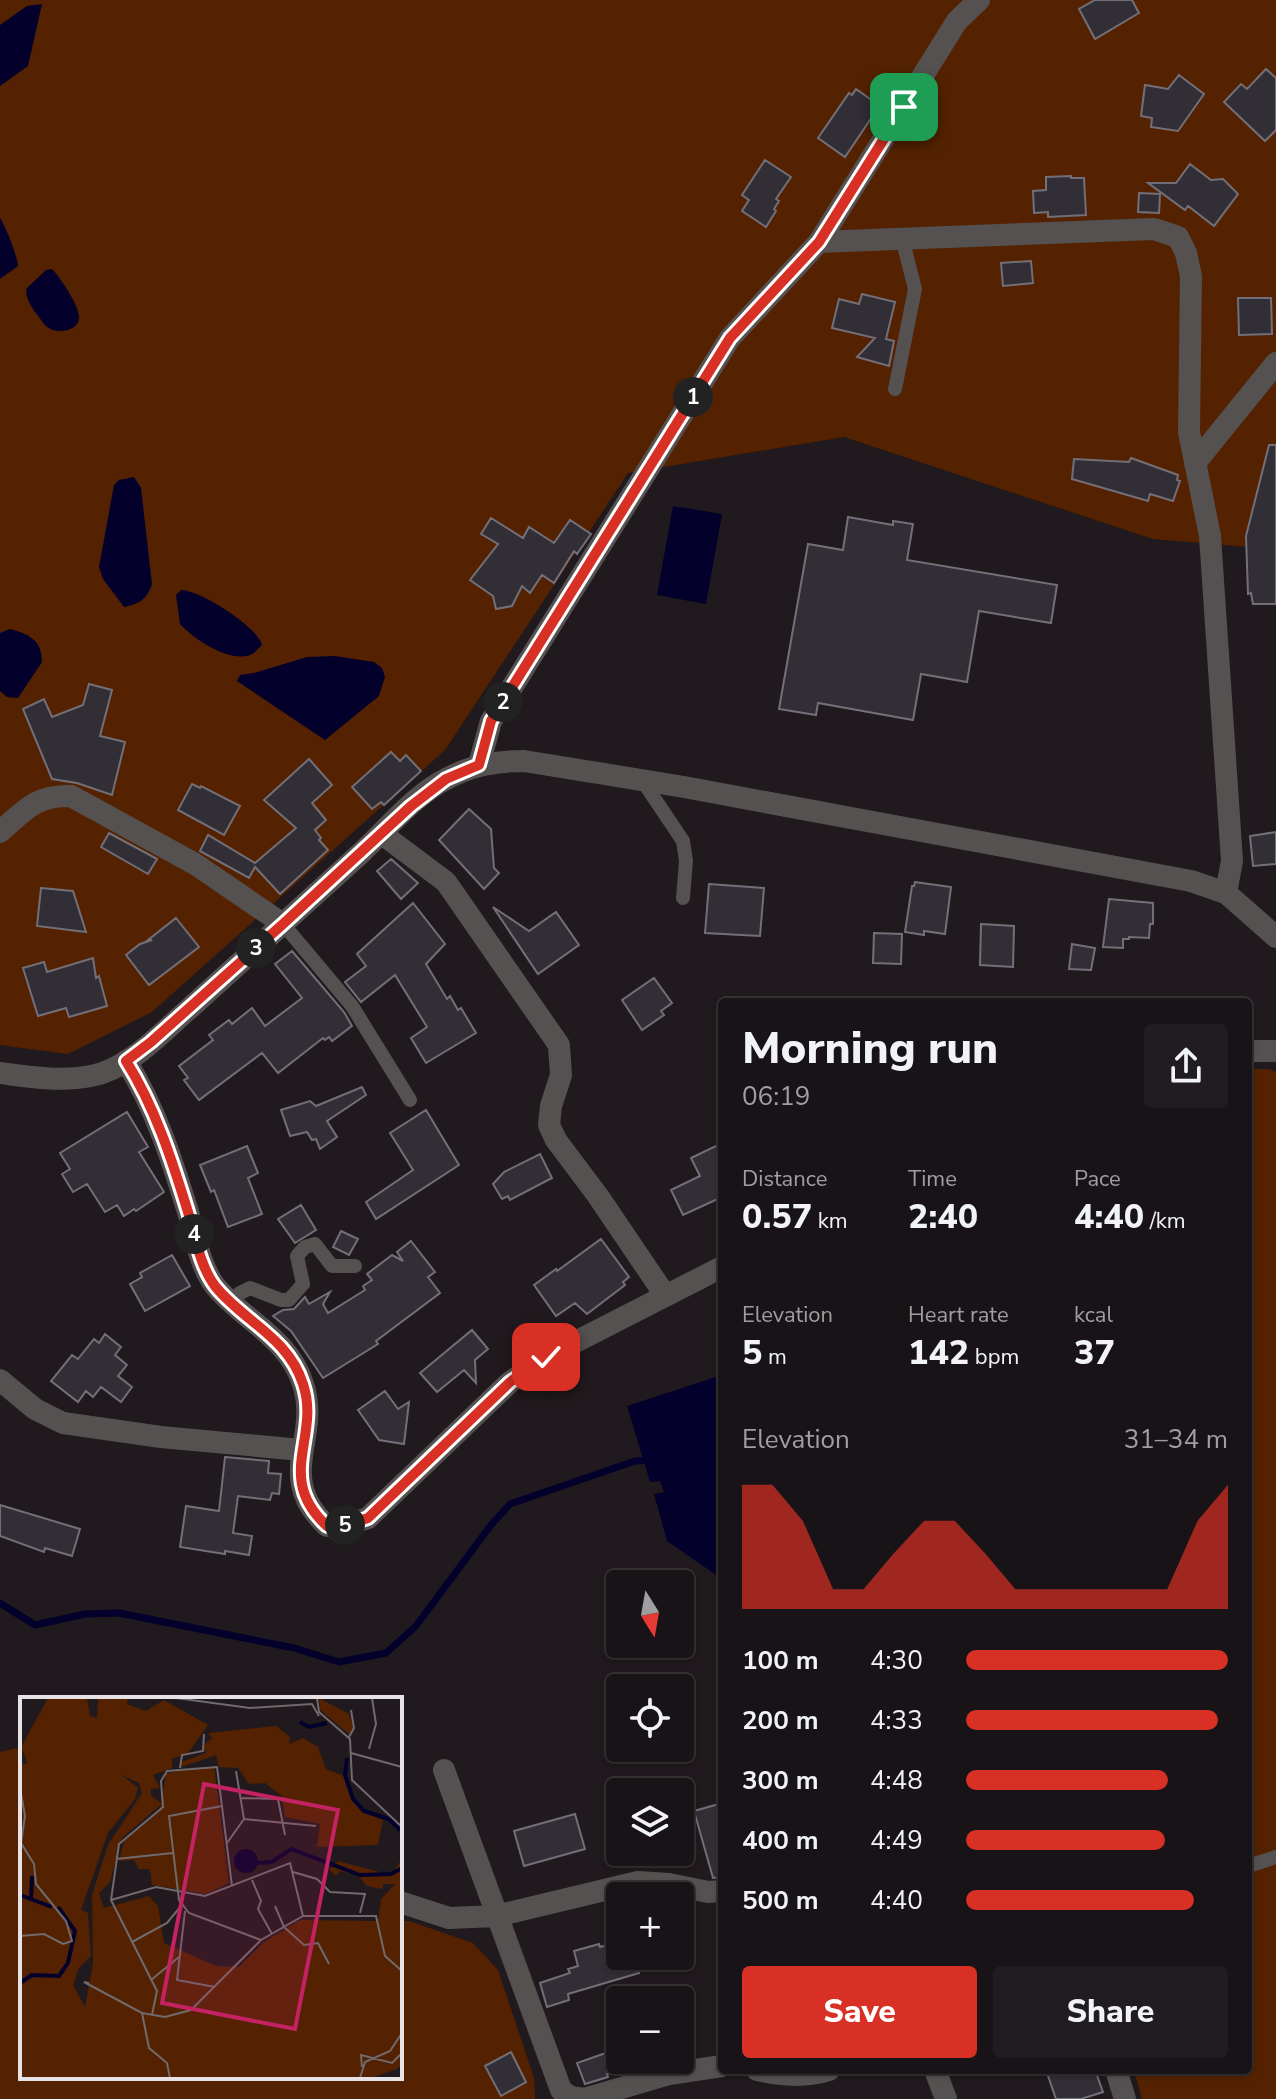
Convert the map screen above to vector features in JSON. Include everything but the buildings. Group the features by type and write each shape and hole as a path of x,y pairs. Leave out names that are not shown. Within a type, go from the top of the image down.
{"street":[{"path":"479,765 491,721 730,338 819,242 957,21 979,0"},
{"path":"819,242 1154,229 1178,237 1186,253 1191,276 1189,432 1211,551 1232,861 1226,893"},
{"path":"1195,463 1276,363"},
{"path":"0,1073 49,1080 93,1076 126,1061 283,924 411,806 446,779 479,765 498,761 524,761 642,780 1191,881 1226,893 1275,932"},
{"path":"0,832 34,802 55,796 71,796 195,864 283,924"},
{"path":"382,834 446,882 559,1045 561,1075 551,1106 549,1125 556,1140 665,1295"},
{"path":"1252,1051 1276,1051"},
{"path":"126,1061 145,1092 188,1211 200,1254 214,1285 288,1352 304,1385 307,1417 301,1450 304,1496 312,1512 327,1526 347,1525 368,1518 510,1382 546,1357 718,1269"},
{"path":"0,1380 35,1409 63,1423 161,1437 301,1450"},
{"path":"444,1770 561,2090 570,2097 584,2099 669,2074 718,2067"},
{"path":"402,1903 449,1918 496,1916 638,1882 718,1891"},
{"path":"780,2074 818,2074"},
{"path":"937,2074 946,2099"},
{"path":"1117,2074 1125,2099"}],"lane":[{"path":"895,389 915,289 902,238"},
{"path":"642,780 683,841 686,861 683,898"},
{"path":"283,924 352,1006 410,1100"},
{"path":"232,1301 250,1288 289,1300 303,1284 297,1256 305,1247 315,1244 332,1266 355,1266"},
{"path":"1252,1865 1276,1857"}],"shaded area":[{"path":"0,0 1276,0 1276,549 1153,539 844,437 628,473 445,750 152,1012 68,1054 0,1045"},
{"path":"42,4 28,66 0,86 0,25 27,6"},
{"path":"0,218 18,266 0,279"},
{"path":"52,269 79,314 74,327 66,330 56,331 47,327 27,296 26,289 46,270"},
{"path":"134,477 141,488 152,584 142,600 124,607 103,579 99,567 114,485 119,480"},
{"path":"673,506 722,514 706,604 657,595"},
{"path":"181,590 201,596 227,611 250,629 262,645 253,653 234,656 203,643 180,624 176,595"},
{"path":"10,629 23,633 37,643 42,662 18,698 7,697 0,691 0,633"},
{"path":"335,656 374,662 382,668 385,677 379,696 325,740 237,681 240,675 307,657"},
{"path":"1252,1069 1269,1069 1276,1072 1276,2099 1142,2099 1135,2074 1252,2074"},
{"path":"718,1376 718,1576 667,1541 654,1494 664,1492 660,1481 650,1482 627,1406"},
{"path":"20,1747 20,2079 402,2079 402,1921 409,1921 473,1943 498,1970 534,2078 535,2099 0,2099 0,1752"}],"waterway":[{"path":"0,1603 35,1625 85,1614 119,1613 294,1648 339,1662 386,1653 416,1626 510,1504 635,1461 652,1460"}],"route":[{"path":"546,1357 510,1382 368,1518 347,1525 327,1526 312,1512 304,1496 301,1450 307,1417 304,1385 288,1352 214,1285 200,1254 188,1211 145,1092 126,1061 283,924 411,806 446,779 479,765 491,721 730,338 819,242 904,107"}]}
